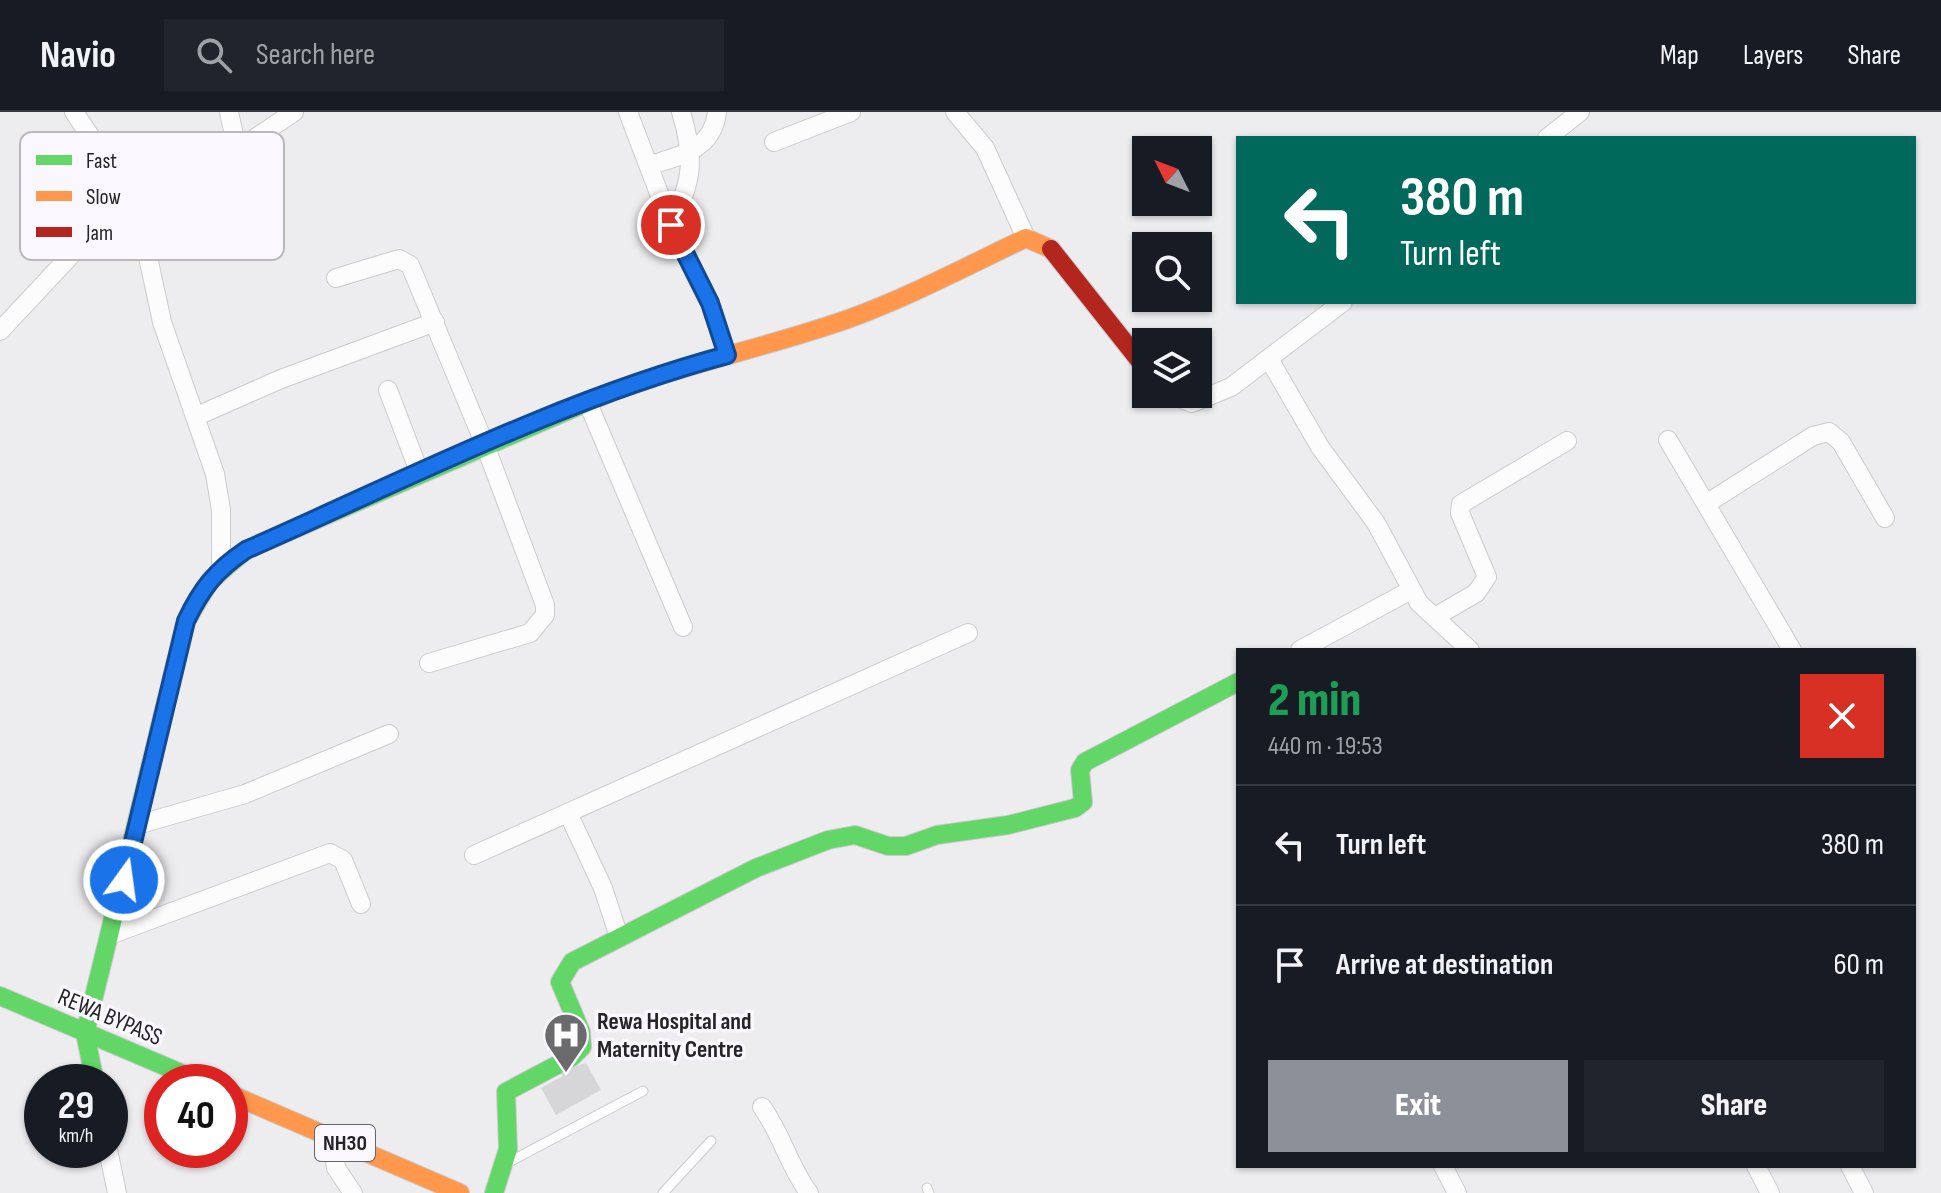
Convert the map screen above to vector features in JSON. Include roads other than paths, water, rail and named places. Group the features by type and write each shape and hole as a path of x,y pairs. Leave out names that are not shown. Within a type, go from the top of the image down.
{"main road":[{"path":"91,1064 85,1033 186,621 201,589 221,567 246,550 587,401 660,373 846,320 888,304 1026,238 1046,244 1061,258 1132,351"},
{"path":"494,1193 506,1163 506,1092 572,1057 582,1047 581,1032 562,991 561,975 572,962 756,868 828,840 855,835 888,846 906,846 937,835 1008,825 1075,808 1083,802 1080,770 1085,762 1236,683"},
{"name":"REWA BYPASS","path":"0,996 159,1064"},
{"name":"NH30","path":"248,1102 460,1193"}],"street":[{"path":"74,112 88,132"},
{"path":"229,112 233,132"},
{"path":"263,132 294,112"},
{"path":"628,112 651,165 671,225 710,303 727,355"},
{"path":"671,225 688,192 690,152 681,112"},
{"path":"651,165 690,152 712,135 717,112"},
{"path":"774,142 851,112"},
{"path":"955,112 985,148 1026,238"},
{"path":"1550,136 1580,112"},
{"path":"336,278 399,259 410,265 485,445 545,605 545,615 530,633 429,663"},
{"path":"0,331 66,260"},
{"path":"147,260 162,322 215,474 221,510 221,567"},
{"path":"1212,397 1231,387 1340,304"},
{"path":"197,416 281,379 435,322"},
{"path":"1269,359 1320,447 1376,523 1419,603 1468,648"},
{"path":"388,390 420,474"},
{"path":"587,401 683,627"},
{"path":"1706,504 1813,436 1829,432 1841,442 1885,518"},
{"path":"1668,440 1791,648"},
{"path":"1435,617 1476,593 1487,577 1460,513 1461,504 1567,441"},
{"path":"1304,648 1411,590"},
{"path":"474,855 968,633"},
{"path":"137,825 245,794 389,734"},
{"path":"568,813 603,888 619,937"},
{"path":"110,935 330,853 343,860 361,904"},
{"path":"762,1107 777,1130 791,1169 809,1193"},
{"path":"332,1137 336,1168 353,1193"},
{"path":"112,1168 117,1193"},
{"path":"1444,1168 1457,1193"},
{"path":"1757,1168 1770,1193"},
{"path":"1851,1168 1864,1193"}],"lane":[{"path":"506,1163 643,1091"},
{"path":"663,1193 711,1141"}],"place":[{"name":"Rewa Hospital and Maternity Centre","path":"566,1074"}]}
